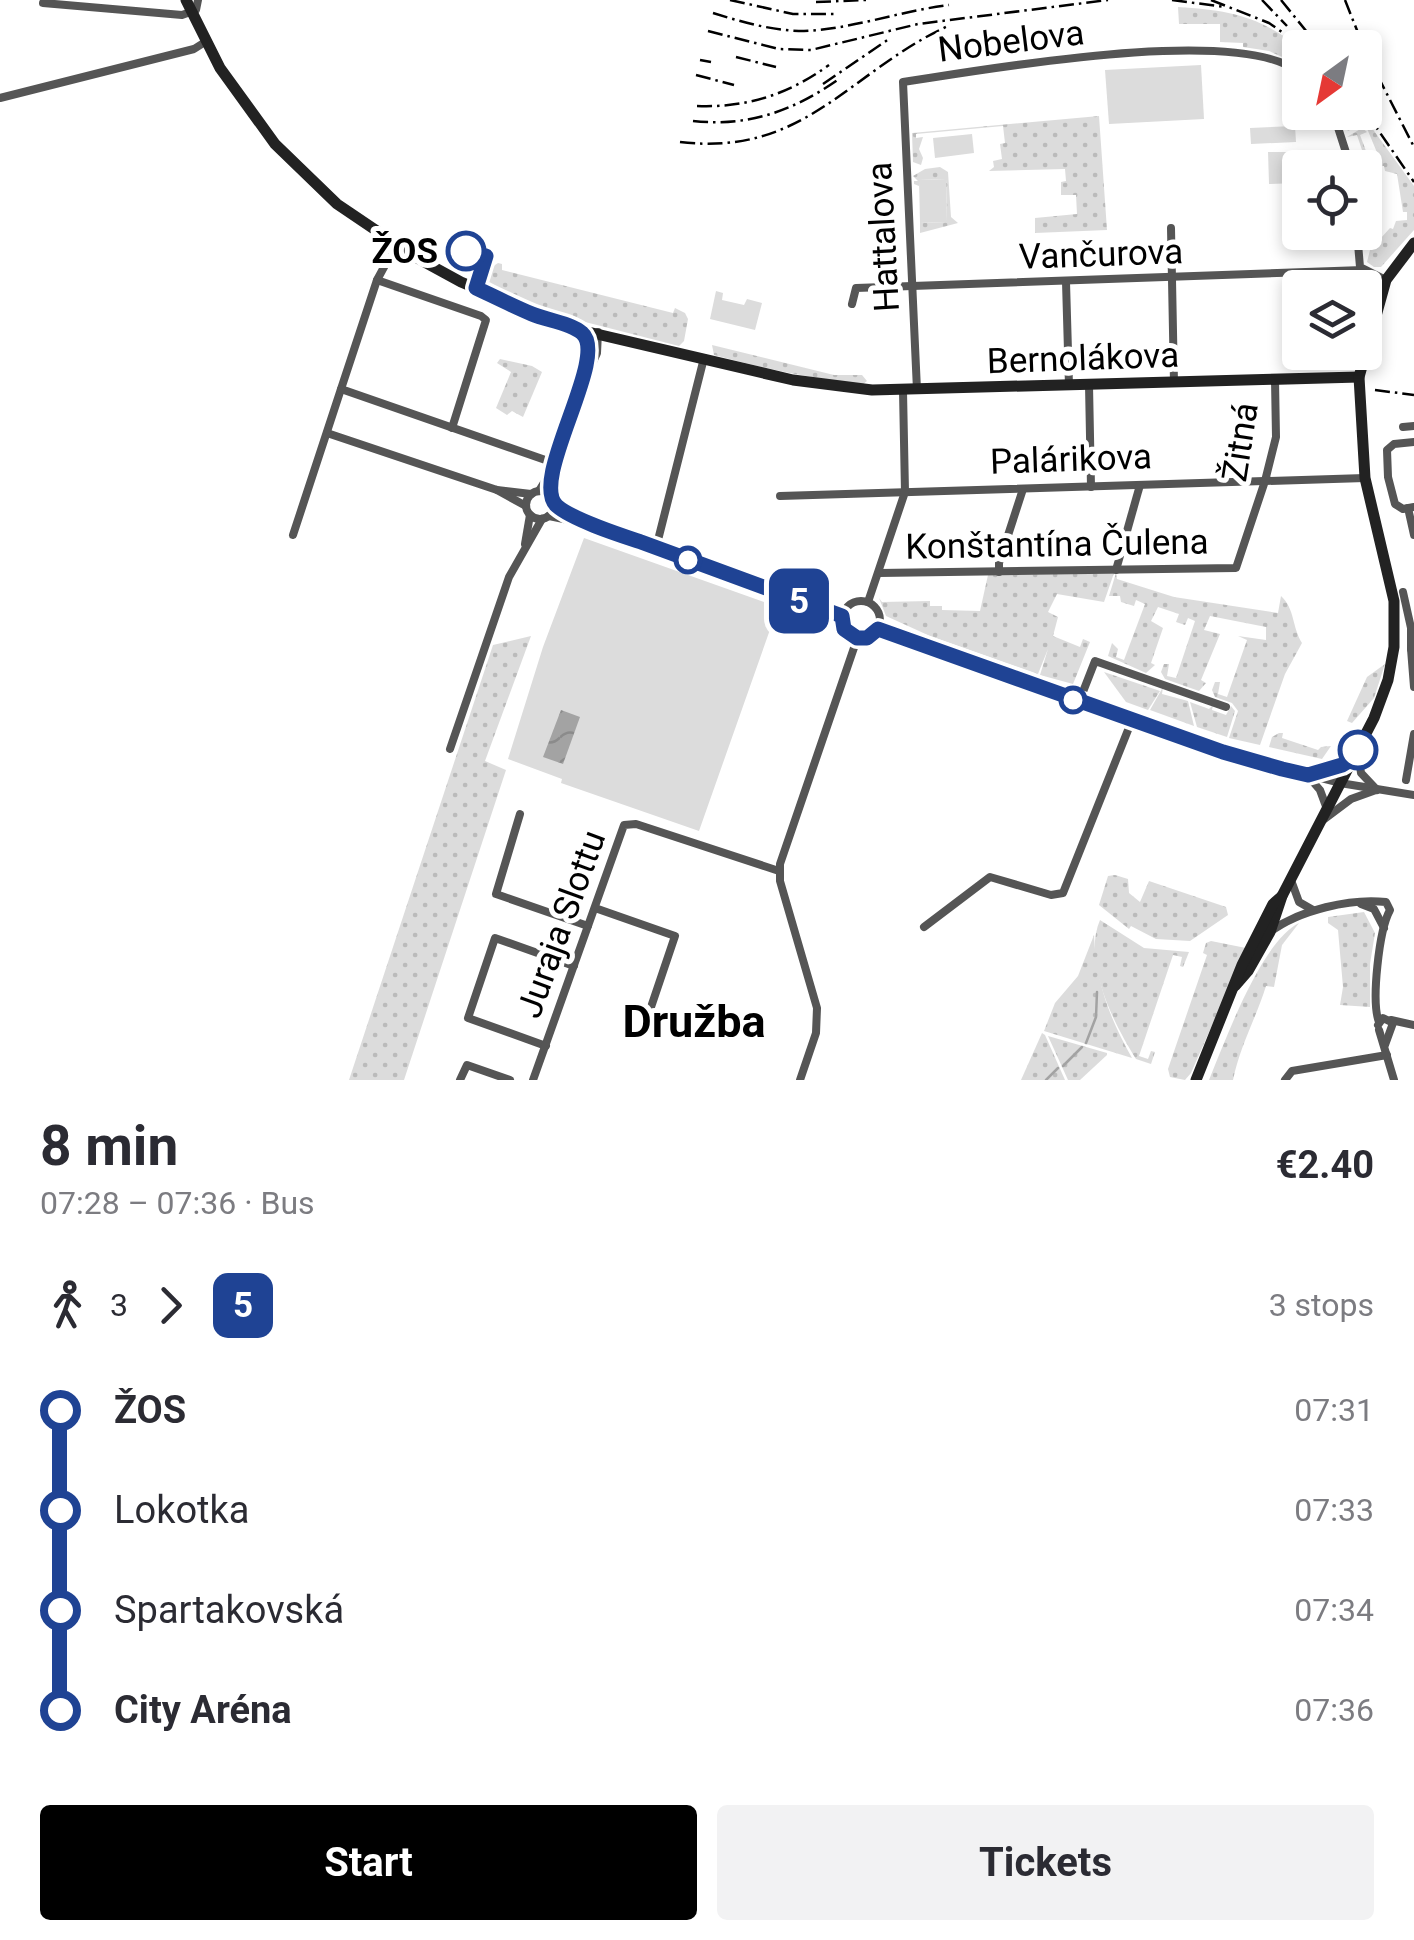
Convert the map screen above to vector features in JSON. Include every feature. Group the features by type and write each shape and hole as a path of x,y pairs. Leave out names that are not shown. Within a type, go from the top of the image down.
{"street":[{"path":"43,2 182,15 198,0"},
{"path":"189,6 205,42 258,124 337,204 396,245 461,282 599,338"},
{"path":"0,98 194,49 205,42"},
{"name":"Nobelova","path":"904,82 1054,60 1216,50 1269,56 1282,63"},
{"name":"Hattalova","path":"904,82 912,286 906,492"},
{"path":"1171,228 1174,383"},
{"path":"1236,986 1270,932 1281,898 1388,680 1394,629 1390,582 1365,478 1360,377 1386,280 1414,242"},
{"path":"293,535 377,280 396,245"},
{"path":"1358,250 1362,270"},
{"name":"Vančurova","path":"852,304 856,288 1282,274"},
{"path":"1382,278 1386,280"},
{"path":"377,280 486,320 452,428"},
{"path":"1066,282 1069,386"},
{"path":"511,304 590,326 599,338"},
{"path":"580,330 589,345"},
{"name":"Bernolákova","path":"599,338 612,336 808,382 910,390 1360,377"},
{"path":"580,387 589,345 599,338"},
{"path":"524,548 528,511 554,464 599,338"},
{"path":"656,548 704,358"},
{"name":"Žitná","path":"1236,568 1276,436 1276,380"},
{"path":"1089,385 1091,487"},
{"path":"341,389 554,464"},
{"path":"1403,427 1414,426"},
{"path":"326,433 497,490 535,493 602,528 842,616"},
{"path":"1414,442 1394,444 1387,450 1388,478 1395,504 1411,508 1414,535"},
{"path":"450,749 467,687 509,577 552,500 554,464"},
{"name":"Palárikova","path":"780,496 1365,478"},
{"path":"1116,570 1140,485"},
{"path":"999,572 1023,488"},
{"path":"497,490 545,518 602,528"},
{"path":"868,602 906,492"},
{"name":"Konštantína Čulena","path":"879,573 1236,568"},
{"path":"1403,592 1411,628 1414,686"},
{"path":"853,602 868,602 878,612 878,629 867,638 857,638 844,629 842,616 853,602"},
{"path":"486,606 498,610"},
{"path":"878,629 1223,752 1340,783 1414,795"},
{"path":"800,1080 816,1033 817,1008 779,871 857,638"},
{"path":"1080,702 1095,661 1226,706"},
{"path":"450,719 460,722"},
{"path":"924,926 990,877 1055,896 1066,890 1132,720"},
{"path":"1406,780 1414,734"},
{"path":"1308,775 1355,754"},
{"path":"1355,754 1361,773 1377,790"},
{"path":"1308,775 1320,790 1326,809"},
{"path":"1320,822 1351,799 1377,790"},
{"path":"520,814 496,894 588,926"},
{"name":"Juraja Slottu","path":"534,1080 627,823 779,871"},
{"path":"1291,879 1299,902 1314,910"},
{"path":"1281,898 1286,910 1298,915"},
{"path":"1196,1080 1242,965 1269,911 1281,898"},
{"path":"1270,932 1314,910 1361,904 1379,911 1384,928 1375,1004 1386,1025 1386,1050 1394,1080"},
{"path":"594,908 675,936 650,1013"},
{"path":"546,1046 468,1018 495,938 574,966"},
{"path":"1386,1025 1414,1026"},
{"path":"1285,1079 1292,1071 1386,1050"},
{"path":"460,1080 465,1066 510,1080"}],"shaded area":[{"path":"1178,7 1213,10 1257,22 1282,35 1282,57 1243,47 1243,43 1220,42 1220,24 1179,24"},
{"path":"1201,65 1204,119 1109,124 1105,70"},
{"path":"1099,116 1107,230 1035,233 1035,218 1077,214 1076,195 1061,195 1065,169 989,171 994,167 993,161 1002,159 1003,126 916,134 916,138 923,137 919,149 923,158 921,165 913,162 912,133"},
{"path":"1250,128 1295,130 1296,142 1251,144"},
{"path":"1359,130 1367,132 1360,135 1366,150 1362,150 1357,135 1347,137"},
{"path":"1368,130 1373,130 1414,186 1414,230 1381,267 1367,262 1370,250 1382,250 1382,237 1393,229 1396,221 1407,220 1407,212 1403,212 1397,174 1385,171 1382,150 1376,150"},
{"path":"972,134 974,153 935,158 933,138"},
{"path":"1268,152 1282,152 1282,184 1269,184"},
{"path":"940,167 948,172 951,217 958,223 920,233 920,223 947,222 946,179 919,180 919,186 914,184 918,181 913,176"},
{"path":"946,179 947,222 920,223 919,180"},
{"path":"498,263 502,270 673,313 675,308 688,319 684,341 679,346 550,313 488,286 486,271"},
{"path":"716,291 723,293 722,300 744,305 747,299 762,303 755,330 710,319"},
{"path":"712,345 834,375 862,375 867,381 863,384 825,379 751,364 714,355"},
{"path":"500,359 542,372 523,417 512,411 507,415 496,408 511,372 497,363"},
{"path":"584,538 778,607 699,831 561,783 562,779 508,759 543,647"},
{"path":"1114,573 1104,602 1057,594 1048,612 1058,617 1053,636 1080,647 1083,639 1090,642 1073,684 1040,675 1048,649 1038,674 886,616 879,598 882,602 930,601 930,606 942,606 942,610 980,611 988,575"},
{"path":"1116,573 1117,579 1174,597 1278,613 1281,596 1286,601 1302,643 1285,674 1260,745 1229,738 1238,711 1232,703 1215,697 1212,690 1215,682 1220,682 1218,694 1227,697 1247,640 1238,636 1266,640 1266,627 1210,616 1204,630 1220,634 1201,680 1206,683 1199,691 1165,679 1161,672 1164,664 1169,664 1167,676 1176,678 1195,621 1188,618 1185,625 1176,622 1179,614 1158,607 1151,621 1163,628 1151,663 1155,665 1146,673 1108,656 1112,643 1118,649 1116,657 1124,660 1145,604 1136,600 1134,606 1121,602 1120,596 1109,596"},
{"path":"531,636 485,761 506,770 404,1080 349,1080 493,645"},
{"path":"1385,664 1374,698 1352,723 1347,721 1367,677"},
{"path":"1104,672 1160,691 1148,710 1126,702"},
{"path":"1163,687 1162,694 1188,701 1194,726 1150,710"},
{"path":"1190,702 1209,709 1213,705 1212,710 1226,715 1231,706 1235,711 1227,737 1197,727"},
{"path":"1283,733 1282,738 1318,750 1331,746 1322,759 1269,747 1272,737"},
{"path":"1108,876 1128,879 1129,893 1140,902 1149,881 1226,907 1228,915 1190,941 1156,939 1131,926 1129,929 1099,905"},
{"path":"1364,912 1375,933 1370,1007 1340,1005 1343,987 1338,930 1328,923 1328,917"},
{"path":"1100,920 1144,948 1189,952 1183,967 1182,957 1173,955 1139,1056 1148,1059 1151,1051 1155,1052 1151,1064 1136,1059 1103,992 1095,955"},
{"path":"1299,923 1282,945 1274,987 1266,986 1233,1080 1209,1080 1258,970 1271,950"},
{"path":"1094,935 1105,999 1132,1058 1044,1031 1055,1003 1078,976"},
{"path":"1206,943 1246,948 1191,1073 1185,1080 1170,1077 1168,1069 1207,955 1203,953"},
{"path":"1042,1033 1045,1035 1065,1080 1021,1080"},
{"path":"1048,1036 1107,1055 1080,1080 1068,1080"}],"water":[{"path":"561,710 580,717 563,764 543,757"}],"waterway":[{"path":"1086,1043 1096,1017 1097,992"},
{"path":"1063,1066 1082,1047"},
{"path":"1046,1080 1058,1068"}],"railway":[{"path":"730,0 793,14 835,14"},
{"path":"816,2 866,0"},
{"path":"708,31 779,49 811,50 918,24 1108,0"},
{"path":"1172,0 1225,7"},
{"path":"1211,0 1282,32"},
{"path":"1262,0 1287,26"},
{"path":"1281,0 1305,30"},
{"path":"1345,0 1357,30"},
{"path":"713,13 769,28 804,31 949,5"},
{"path":"680,142 723,143 761,137 793,124 948,26"},
{"path":"823,84 889,39"},
{"path":"736,57 776,67"},
{"path":"700,60 711,62"},
{"path":"697,106 733,105 767,97 799,84 829,65"},
{"path":"696,75 734,85"},
{"path":"693,121 733,121 770,114 805,100 839,79"},
{"path":"1382,84 1414,147"},
{"path":"1378,130 1414,182"},
{"path":"1375,390 1414,395"}],"bus line":[{"name":"5","path":"466,251 486,256 476,288 529,313 580,330 587,340 580,387 554,464 550,489 550,496 561,509 602,528 842,616 848,634 862,640 878,629 1231,755 1308,775 1342,765 1358,750"}],"place":[{"name":"ŽOS","path":"466,251"}],"district":[{"name":"Družba","path":"694,1021"}]}
